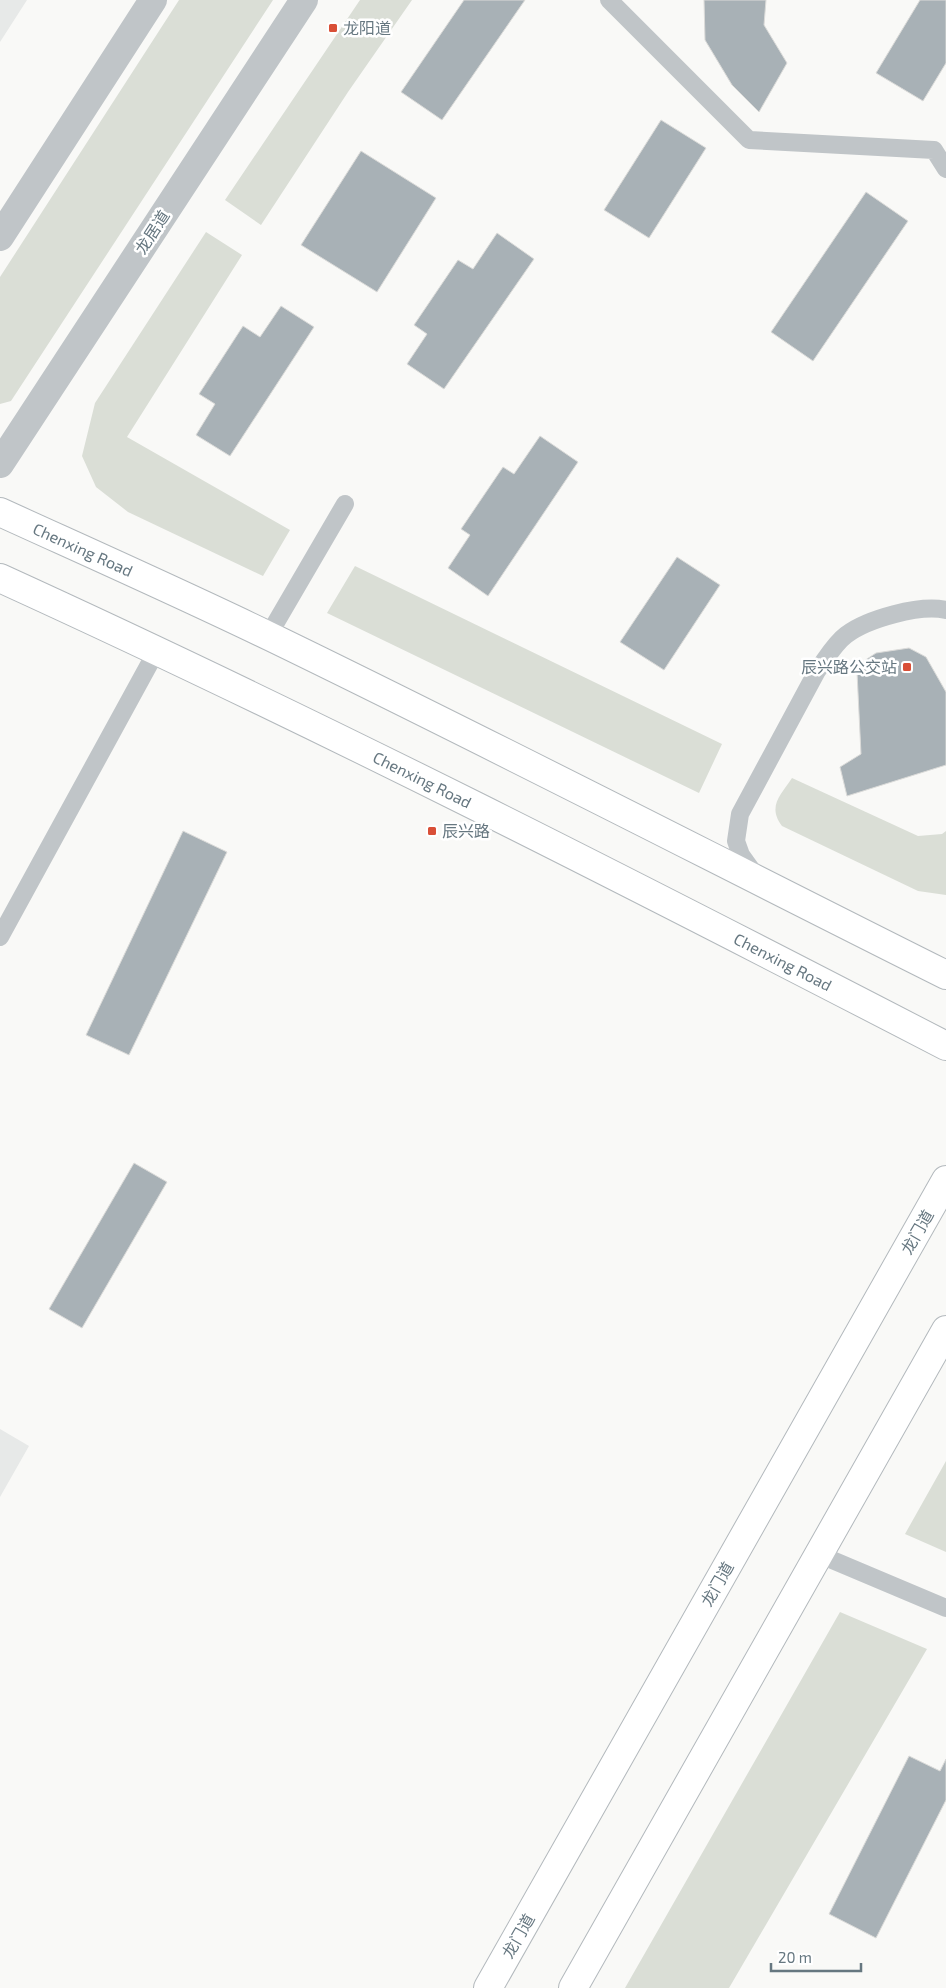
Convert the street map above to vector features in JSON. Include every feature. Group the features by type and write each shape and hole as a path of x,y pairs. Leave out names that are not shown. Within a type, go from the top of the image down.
{"main road":[{"name":"Chenxing Road","path":"0,512 268,636 658,828 762,883 946,975"},
{"name":"Chenxing Road","path":"0,578 157,650 628,881 946,1046"},
{"name":"龙门道","path":"488,1988 946,1180"},
{"path":"573,1988 946,1330"}],"street":[{"path":"0,237 153,0"},
{"name":"龙居道","path":"0,464 304,0"}],"lane":[{"path":"609,0 748,140 934,150 946,169"},
{"path":"268,636 345,504"},
{"path":"762,883 741,855 736,841 740,814 817,671 832,649 845,636 863,625 924,610 946,610"},
{"path":"0,937 157,650"},
{"path":"818,1554 946,1608"}],"shaded area":[{"path":"0,0 27,0 0,42"},
{"path":"179,0 273,0 11,401 0,404 0,277"},
{"path":"360,0 412,0 348,92 261,225 225,200"},
{"path":"206,232 242,255 127,437 290,530 263,576 128,512 96,487 82,456 95,403"},
{"path":"355,566 722,744 699,793 327,613"},
{"path":"792,778 918,836 942,834 946,831 946,895 918,891 782,826 776,812 777,801"},
{"path":"0,1429 29,1446 0,1497"},
{"path":"946,1461 946,1552 905,1534"},
{"path":"840,1612 927,1649 729,1988 625,1988"}],"building":[{"path":"464,0 525,0 442,120 401,92"},
{"path":"704,0 766,0 764,25 787,63 759,112 732,85 705,40"},
{"path":"920,0 946,0 946,63 923,101 876,73"},
{"path":"661,120 706,148 649,238 604,210"},
{"path":"361,151 436,198 377,292 301,245"},
{"path":"866,192 908,221 813,361 771,332"},
{"path":"497,233 534,259 444,389 407,364 427,334 414,325 458,260 473,269"},
{"path":"281,306 314,327 230,456 196,435 215,404 199,394 243,326 260,337"},
{"path":"540,436 578,462 488,596 448,568 470,535 461,529 503,467 514,474"},
{"path":"677,557 720,585 664,670 620,642"},
{"path":"909,648 926,657 946,692 946,765 847,796 840,767 861,754 857,672 864,661 876,653"},
{"path":"183,831 227,852 129,1055 86,1035"},
{"path":"134,1163 167,1182 82,1328 49,1309"},
{"path":"909,1756 940,1771 946,1759 946,1800 876,1938 829,1914"}],"place":[{"name":"龙阳道","path":"333,28"},
{"name":"辰兴路公交站","path":"907,667"},
{"name":"辰兴路","path":"432,831"}]}
